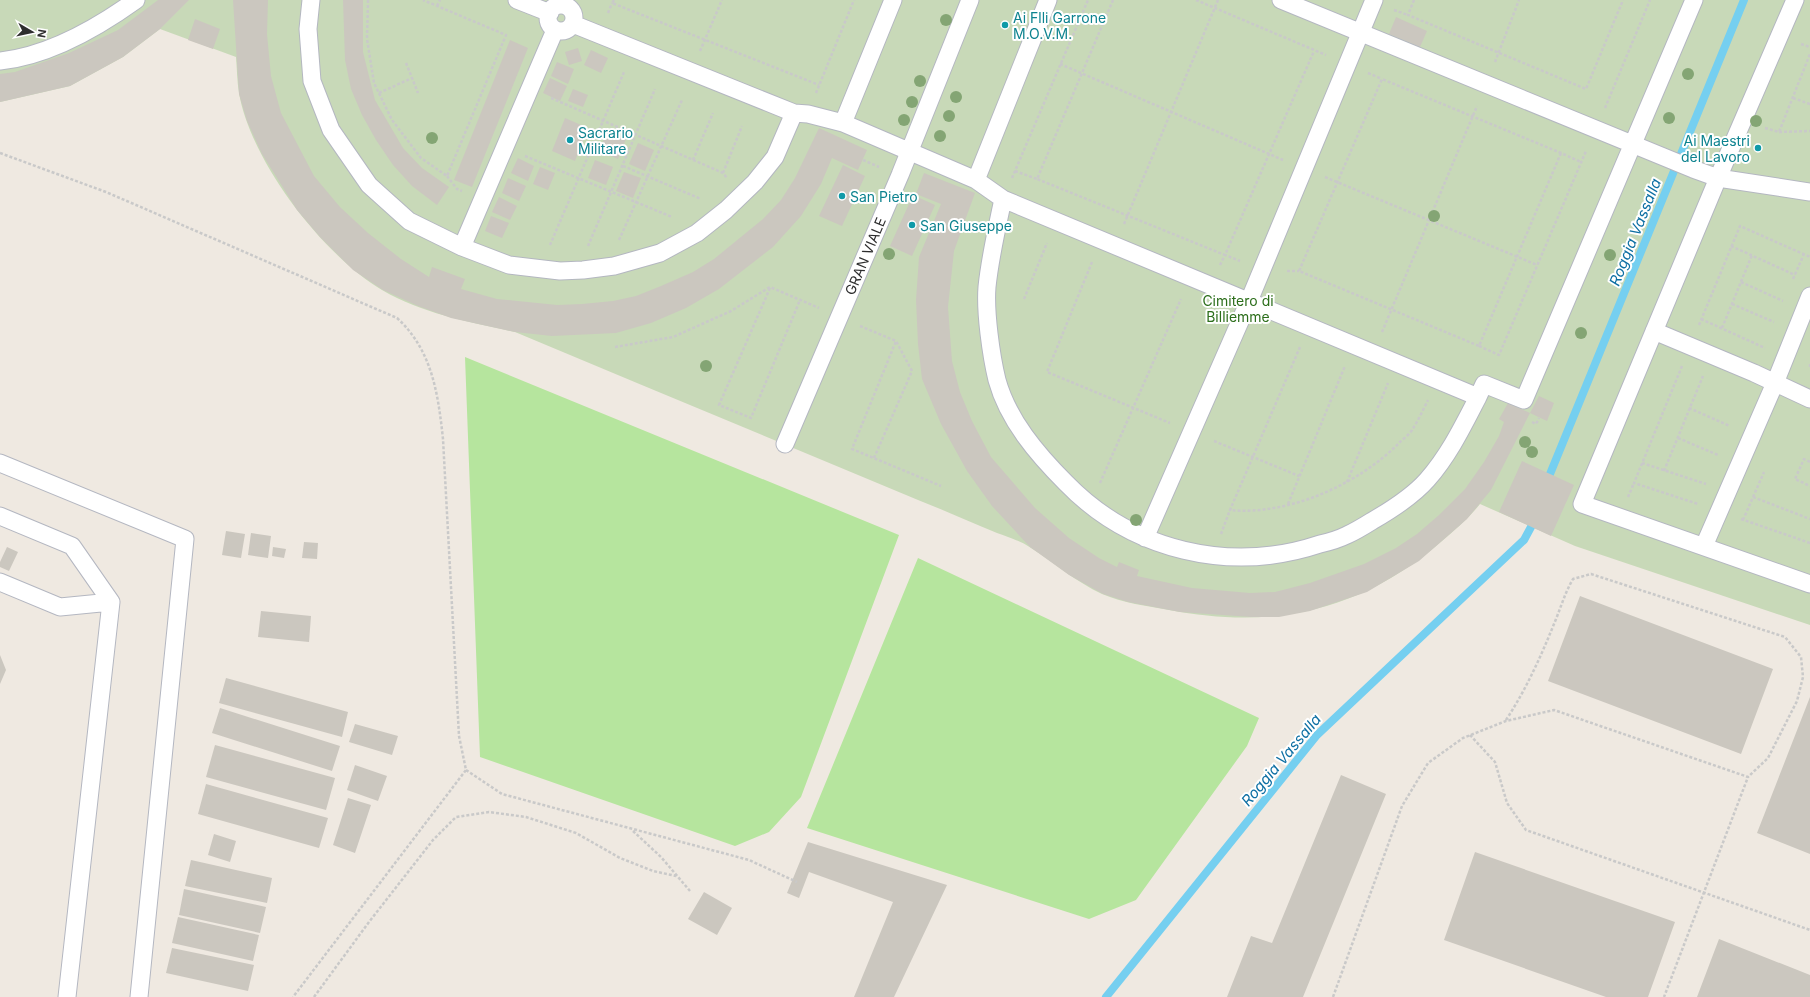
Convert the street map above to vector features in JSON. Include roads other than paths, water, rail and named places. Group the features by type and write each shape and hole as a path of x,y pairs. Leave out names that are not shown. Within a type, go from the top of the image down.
{"lane":[{"path":"0,61 11,60 63,43 108,20 136,0"},
{"path":"311,0 308,29 312,81 331,130 369,185 409,221 462,247 509,265 560,271 614,266 660,253 697,233 741,196 755,182 775,157 801,113"},
{"path":"517,0 550,13"},
{"path":"844,123 893,0"},
{"name":"GRAN VIALE","path":"785,444 909,151 970,0"},
{"path":"976,180 1048,0"},
{"path":"1281,0 1360,34 1693,169 1718,178 1810,192"},
{"path":"1145,538 1249,301 1374,0"},
{"path":"1003,199 987,289 990,345 997,380 1008,408 1038,456 1090,506 1109,520 1145,538 1190,552 1235,558 1274,556 1308,549 1347,536 1393,509 1426,481 1454,445 1484,384 1524,400 1638,147 1694,0"},
{"path":"1795,0 1718,178 1582,504 1810,584"},
{"path":"567,3 573,12 573,24 563,31 555,30 549,24 550,13 557,6 567,3"},
{"path":"573,24 691,72 801,113 844,123 976,180 1003,199 1057,220 1478,397"},
{"path":"462,247 555,30"},
{"path":"1704,546 1775,383 1810,296"},
{"path":"1654,331 1810,398"},
{"path":"0,463 185,539 139,997"},
{"path":"0,516 72,546 111,602 67,997"},
{"path":"0,582 60,607 111,602"}],"waterway":[{"name":"Roggia Vassalla","path":"1550,474 1744,0"},
{"name":"Roggia Vassalla","path":"1106,997 1317,735 1524,540 1531,527"}],"place":[{"name":"Ai Flli Garrone M.O.V.M.","path":"1005,25"},
{"name":"Sacrario Militare","path":"570,140"},
{"name":"Ai Maestri del Lavoro","path":"1758,148"},
{"name":"San Pietro","path":"842,196"},
{"name":"San Giuseppe","path":"912,225"}],"park label":[{"name":"Cimitero di Billiemme","path":"1238,308"}]}
